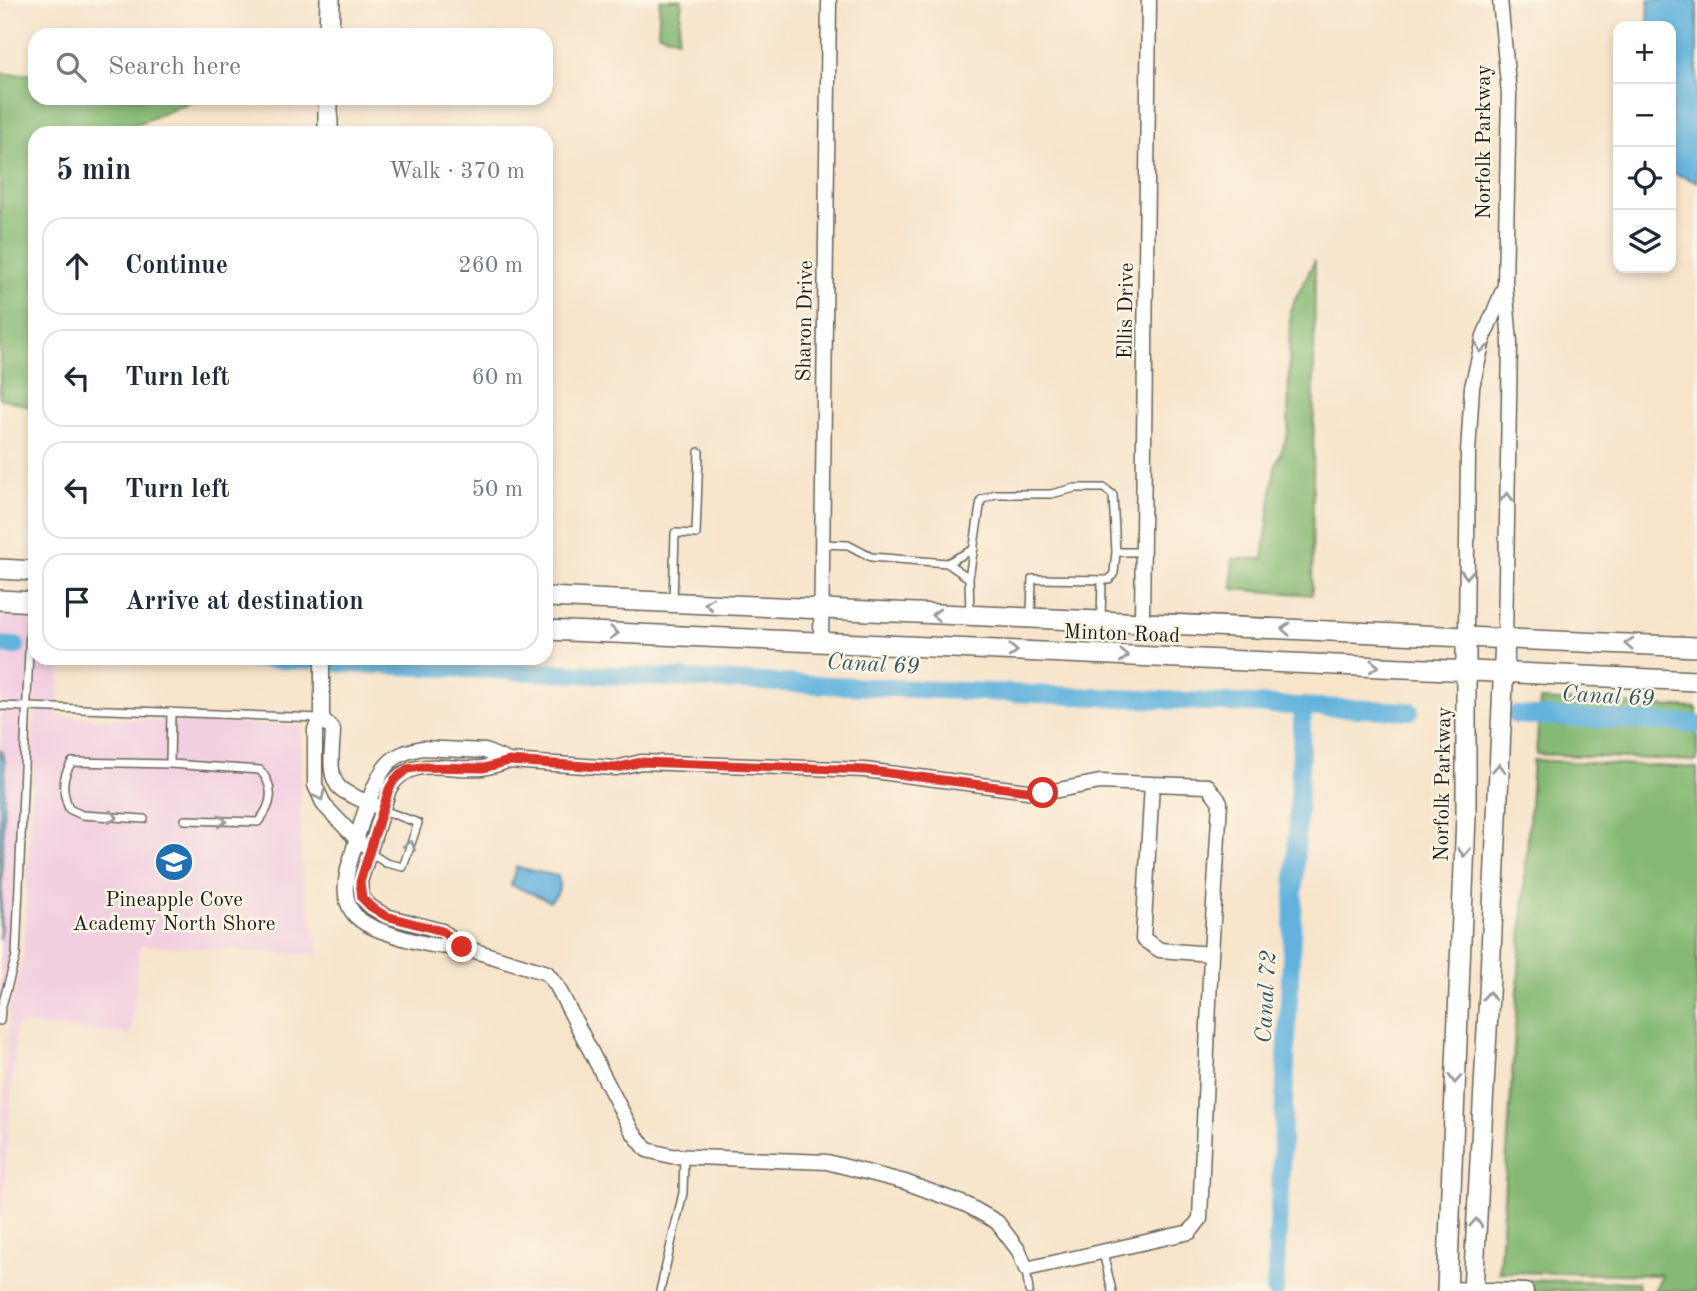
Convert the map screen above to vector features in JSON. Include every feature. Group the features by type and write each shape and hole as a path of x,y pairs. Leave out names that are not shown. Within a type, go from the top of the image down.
{"main road":[{"path":"329,28 330,0"},
{"path":"328,105 328,126"},
{"path":"0,569 28,571"},
{"name":"Minton Road","path":"553,597 1697,648"},
{"path":"0,600 28,601"},
{"name":"Minton Road","path":"553,630 1697,681"},
{"name":"Norfolk Parkway","path":"1447,1290 1466,816 1466,637"},
{"name":"Norfolk Parkway","path":"1473,1290 1505,638"}],"street":[{"name":"Sharon Drive","path":"821,643 829,0"},
{"name":"Ellis Drive","path":"1142,622 1149,0"},
{"name":"Norfolk Parkway","path":"1500,0 1509,94 1505,284 1510,342 1505,638"},
{"name":"Norfolk Parkway","path":"1466,637 1468,453 1472,387 1484,336 1505,284"},
{"path":"322,665 322,718 315,729 315,785 324,805 370,853"},
{"path":"322,718 333,730 332,765 340,788 383,810"},
{"path":"422,748 468,750 485,751 509,761 616,768 641,762 865,770 1043,793 1100,782 1208,786 1220,802 1200,1219 1190,1232 1026,1269 1019,1251 997,1222 967,1205 905,1182 827,1162 684,1156 648,1150 632,1131 557,986 547,973 462,947 438,948 368,928 354,916 346,901 344,884 356,839 379,778 388,764 402,753 422,748"},
{"path":"467,768 468,750"},
{"path":"462,947 442,931 386,916 371,907 362,898 360,882 389,789 395,779 407,769 484,768 509,761"},
{"path":"1152,784 1143,939 1160,950 1211,954"},
{"path":"418,942 423,925"},
{"path":"1447,1290 1526,1291"}],"lane":[{"path":"673,603 675,533 696,534 699,452"},
{"path":"970,616 969,578 981,500 995,494 1051,494 1075,488 1104,488 1113,495 1116,552 1114,573 1109,580 1102,581 1032,579 1031,618"},
{"path":"822,544 848,545 871,556 947,562 974,549"},
{"path":"1116,552 1143,552"},
{"path":"947,562 969,578"},
{"path":"1101,621 1102,581"},
{"path":"0,1021 0,1009 16,956 30,665"},
{"path":"0,706 322,718"},
{"path":"170,764 172,712"},
{"path":"144,819 82,815 69,809 64,794 64,774 72,762 260,769 269,780 271,796 267,812 258,822 185,820"},
{"path":"370,853 386,863 403,867 418,823 383,810"},
{"path":"660,1291 683,1194 684,1156"},
{"path":"1103,1252 1112,1291"},
{"path":"1026,1269 1029,1291"}],"shaded area":[{"path":"0,600 28,602 28,665 16,956 0,1021"},
{"name":"Pineapple Cove Academy North Shore","path":"37,665 61,665 57,717 301,726 300,838 304,887 320,955 140,945 131,1035 34,1025 16,1027 0,1239 0,1160 9,1011 24,956"}],"green space":[{"path":"660,0 682,0 678,39 658,33"},
{"path":"0,74 28,74 28,105 184,105 132,126 28,126 28,406 0,398"},
{"path":"1315,260 1312,595 1233,589 1232,559 1263,559 1275,468 1288,433 1290,310"},
{"path":"1540,700 1697,708 1697,761 1536,754"},
{"path":"1533,760 1697,768 1697,1291 1654,1291 1662,1275 1499,1272"},
{"path":"1504,1280 1637,1282 1640,1291 1503,1291"}],"water":[{"path":"1649,0 1697,0 1697,182 1676,174 1676,21 1648,21"},
{"path":"0,749 5,761 0,940"},
{"path":"516,867 558,876 559,887 555,896 550,901 511,885"}],"waterway":[{"name":"Canal 69","path":"0,645 16,646"},
{"name":"Canal 69","path":"378,665 1410,711"},
{"name":"Canal 72","path":"1275,1291 1303,706"},
{"name":"Canal 69","path":"1516,715 1697,724"}],"place":[{"name":"Pineapple Cove Academy North Shore","path":"174,862"}],"route":[{"path":"462,947 442,931 386,916 362,898 360,882 389,789 395,779 407,769 484,768 509,761 616,768 641,762 865,770 1043,793"}]}
